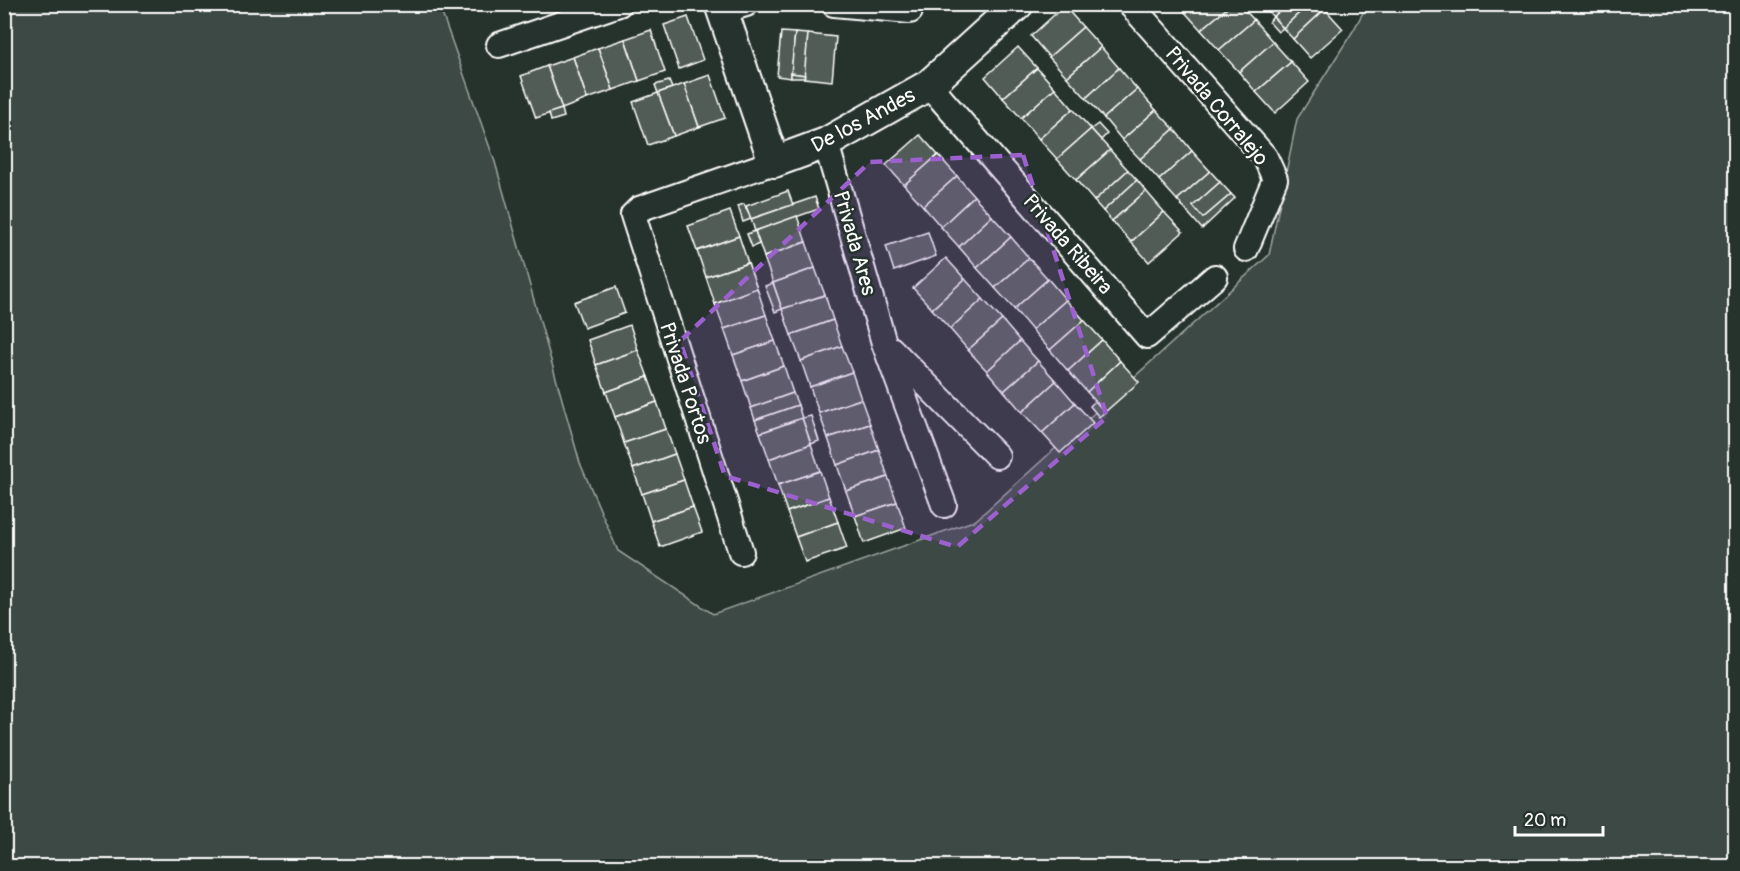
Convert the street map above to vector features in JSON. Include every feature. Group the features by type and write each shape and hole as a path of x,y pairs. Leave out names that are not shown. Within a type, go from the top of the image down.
{"street":[{"path":"499,45 619,4"},
{"path":"834,4 910,11"},
{"name":"De los Andes","path":"774,162 826,143 929,85 1018,4"},
{"name":"Privada Corralejo","path":"1130,4 1265,157 1275,179 1246,249"},
{"path":"729,7 774,162"},
{"name":"Privada Ribeira","path":"929,85 1147,336 1215,277"},
{"name":"Privada Ares","path":"826,143 884,343 944,505"},
{"name":"Privada Portos","path":"741,552 633,215 639,209 774,162"},
{"name":"Privada Ares","path":"884,343 997,456"}],"highlighted area":[{"path":"1023,155 1107,417 957,547 725,476 680,341 870,162"}],"shaded area":[{"path":"5,5 439,5 495,162 580,463 618,551 713,614 976,520 1269,255 1297,119 1367,5 1735,5 1735,866 5,866"}],"building":[{"path":"1189,4 1232,4 1201,30 1183,10"},
{"path":"1232,4 1239,4 1254,20 1219,50 1201,30"},
{"path":"1262,4 1288,4 1273,17"},
{"path":"1288,4 1309,4 1283,28 1273,17"},
{"path":"1309,4 1321,4 1325,9 1293,39 1283,28"},
{"path":"1064,6 1083,27 1049,57 1031,36"},
{"path":"1325,9 1343,29 1310,58 1293,39"},
{"path":"688,17 703,60 679,69 664,25"},
{"path":"1273,17 1283,28 1278,32 1269,22"},
{"path":"1254,20 1273,42 1239,72 1219,50"},
{"path":"1083,27 1101,47 1067,77 1049,57"},
{"path":"651,30 665,72 639,81 625,39"},
{"path":"781,32 795,33 791,78 777,76"},
{"path":"795,33 808,34 805,75 791,73"},
{"path":"808,34 836,37 832,81 804,78"},
{"path":"625,39 639,81 613,90 598,48"},
{"path":"1273,42 1291,62 1256,92 1239,72"},
{"path":"1018,47 1037,68 1003,98 985,77"},
{"path":"1101,47 1119,68 1086,98 1067,77"},
{"path":"598,48 613,90 587,99 573,57"},
{"path":"573,57 587,99 562,109 547,66"},
{"path":"1291,62 1309,82 1275,113 1256,92"},
{"path":"547,66 562,109 536,118 521,76"},
{"path":"1037,68 1055,88 1021,118 1003,98"},
{"path":"1119,68 1137,89 1104,118 1086,98"},
{"path":"791,73 805,75 804,78 791,78"},
{"path":"710,75 725,118 699,127 684,84"},
{"path":"669,81 672,88 658,93 655,85"},
{"path":"684,84 699,127 674,136 658,93"},
{"path":"1055,88 1073,109 1039,139 1021,118"},
{"path":"1137,89 1156,110 1122,140 1104,118"},
{"path":"658,93 674,136 648,145 633,102"},
{"path":"562,109 564,117 551,121 549,113"},
{"path":"1073,109 1091,129 1057,159 1039,139"},
{"path":"1156,110 1174,129 1140,159 1122,140"},
{"path":"1098,124 1107,134 1101,140 1091,129"},
{"path":"1091,129 1110,150 1076,180 1057,159"},
{"path":"1174,129 1192,151 1159,180 1140,159"},
{"path":"920,135 938,155 904,185 886,165"},
{"path":"1110,150 1128,170 1094,201 1076,180"},
{"path":"1192,151 1210,171 1177,200 1159,180"},
{"path":"938,155 957,176 923,206 904,185"},
{"path":"1128,170 1137,180 1103,211 1094,201"},
{"path":"1210,171 1220,182 1193,206 1203,218 1231,194 1235,198 1202,229 1177,200"},
{"path":"957,176 974,196 941,227 923,206"},
{"path":"1137,180 1146,191 1112,221 1103,211"},
{"path":"1220,182 1231,194 1203,218 1193,206"},
{"path":"788,191 793,205 751,219 746,206"},
{"path":"1146,191 1164,212 1131,242 1112,221"},
{"path":"974,196 992,216 959,247 941,227"},
{"path":"815,197 819,209 755,231 751,219"},
{"path":"744,204 751,219 743,222 738,206"},
{"path":"730,211 739,236 697,251 688,226"},
{"path":"1164,212 1183,232 1149,262 1131,242"},
{"path":"797,216 806,242 764,257 755,231"},
{"path":"992,216 1011,237 977,268 959,247"},
{"path":"755,231 759,244 752,247 747,234"},
{"path":"928,232 936,256 894,271 886,246"},
{"path":"739,236 748,263 706,277 697,251"},
{"path":"1011,237 1029,258 995,288 977,268"},
{"path":"806,242 815,268 773,283 764,257"},
{"path":"946,258 965,279 932,309 913,288"},
{"path":"1029,258 1048,279 1014,309 995,288"},
{"path":"748,263 757,288 715,304 706,277"},
{"path":"815,268 825,295 782,309 773,283"},
{"path":"965,279 983,299 950,329 932,309"},
{"path":"1048,279 1066,300 1032,330 1014,309"},
{"path":"773,283 782,309 775,312 765,286"},
{"path":"616,287 625,313 584,328 574,302"},
{"path":"757,288 766,315 724,329 715,304"},
{"path":"825,295 833,320 791,335 782,309"},
{"path":"983,299 1002,320 968,350 950,329"},
{"path":"1066,300 1084,320 1050,350 1032,330"},
{"path":"766,315 775,341 733,355 724,329"},
{"path":"833,320 842,346 801,361 791,335"},
{"path":"1002,320 1020,341 987,371 968,350"},
{"path":"1084,320 1102,340 1068,371 1050,350"},
{"path":"630,325 638,350 596,365 588,340"},
{"path":"1102,340 1120,361 1087,392 1068,371"},
{"path":"775,341 784,366 742,381 733,355"},
{"path":"1020,341 1038,361 1004,391 987,371"},
{"path":"842,346 852,372 810,387 801,361"},
{"path":"638,350 648,377 606,392 596,365"},
{"path":"1038,361 1056,381 1022,412 1004,391"},
{"path":"1120,361 1139,382 1105,412 1087,392"},
{"path":"784,366 793,393 751,408 742,381"},
{"path":"852,372 861,399 819,413 810,387"},
{"path":"648,377 657,402 615,417 606,392"},
{"path":"1056,381 1075,403 1042,433 1022,412"},
{"path":"793,393 798,405 755,420 751,408"},
{"path":"861,399 870,424 828,438 819,413"},
{"path":"1095,401 1105,412 1099,417 1090,406"},
{"path":"657,402 666,429 624,443 615,417"},
{"path":"1075,403 1093,423 1060,453 1042,433"},
{"path":"798,405 802,418 760,433 755,420"},
{"path":"811,416 819,441 811,444 802,418"},
{"path":"802,418 811,444 769,459 760,433"},
{"path":"870,424 879,450 837,465 828,438"},
{"path":"666,429 675,454 633,469 624,443"},
{"path":"811,444 820,471 778,485 769,459"},
{"path":"879,450 888,477 846,491 837,465"},
{"path":"675,454 684,480 642,494 633,469"},
{"path":"820,471 829,497 787,512 778,485"},
{"path":"888,477 897,502 855,516 846,491"},
{"path":"684,480 693,507 651,521 642,494"},
{"path":"829,497 838,522 796,537 787,512"},
{"path":"897,502 906,528 864,543 855,516"},
{"path":"693,507 702,532 660,547 651,521"},
{"path":"838,522 847,548 805,562 796,537"}]}
